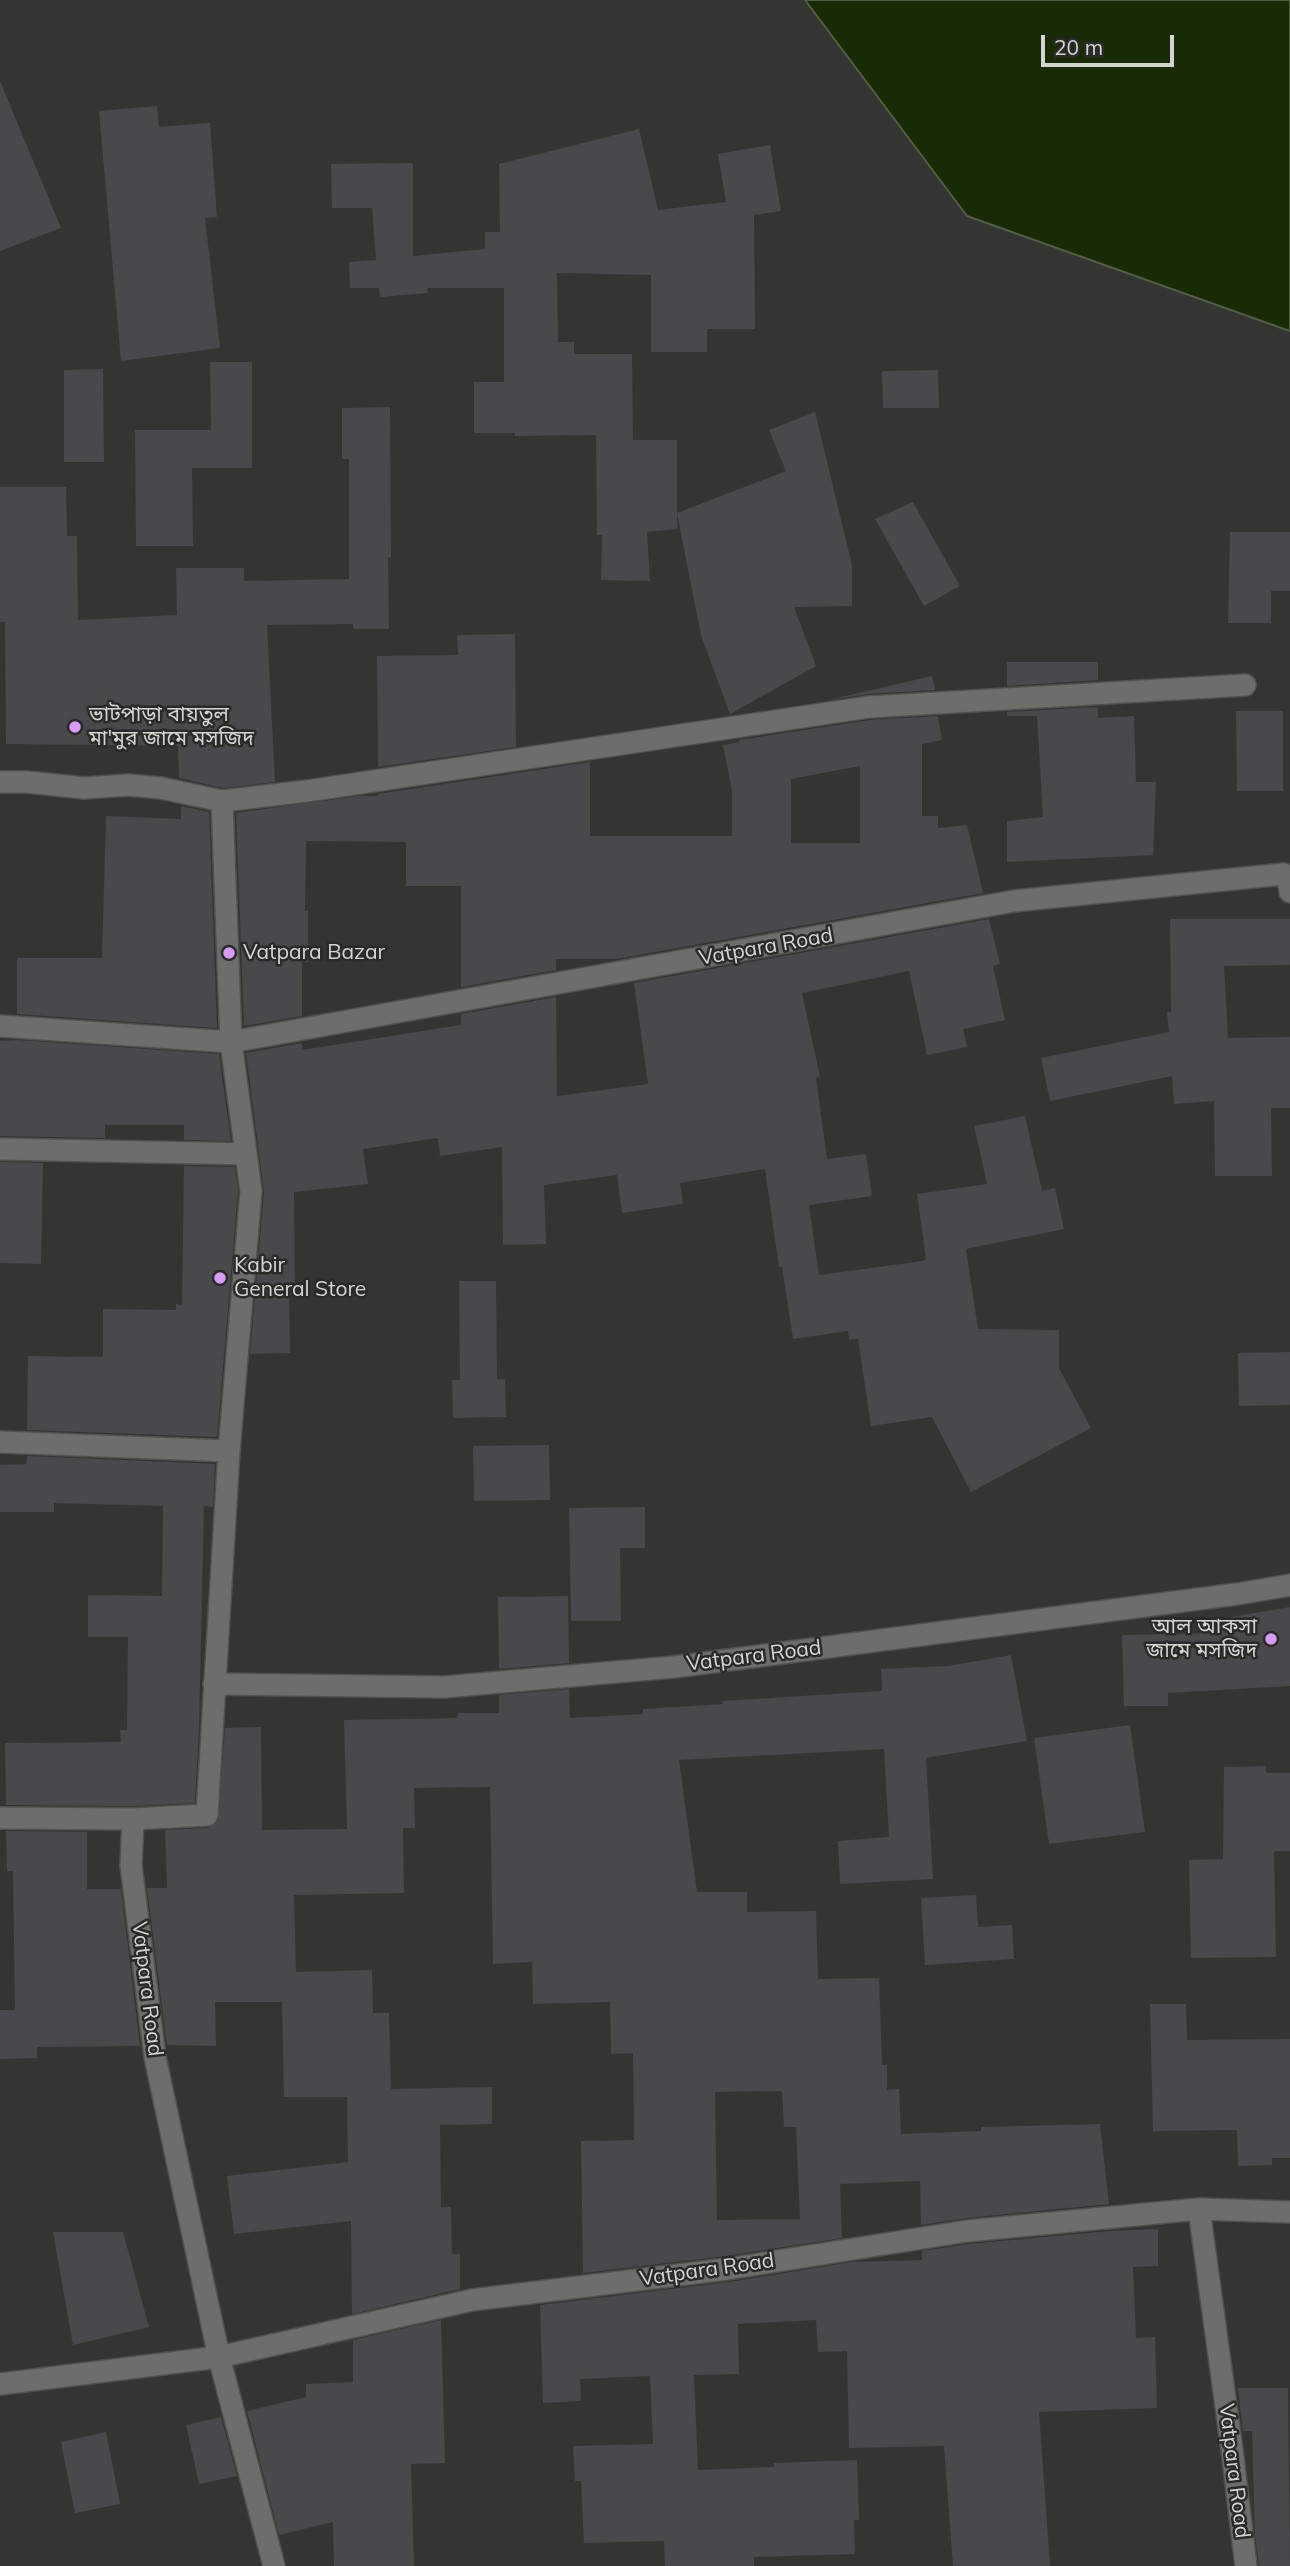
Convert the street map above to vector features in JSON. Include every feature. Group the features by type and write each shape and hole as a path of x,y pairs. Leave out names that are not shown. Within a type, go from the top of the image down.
{"street":[{"path":"0,782 84,788 139,786 222,801 869,707 1245,685"},
{"path":"0,1818 133,1819 207,1815 229,1451 251,1191 231,1042 222,801"},
{"name":"Vatpara Road","path":"231,1042 1014,901 1284,874 1288,877 1290,892"},
{"path":"0,1026 231,1042"},
{"path":"0,1149 246,1154"},
{"path":"0,1442 229,1451"},
{"name":"Vatpara Road","path":"214,1684 444,1686 674,1667 1290,1585"},
{"name":"Vatpara Road","path":"133,1819 131,1865 155,2057 219,2357 274,2566"},
{"name":"Vatpara Road","path":"219,2357 472,2300 727,2269 967,2231 1199,2209 1290,2212"},
{"name":"Vatpara Road","path":"1199,2209 1233,2450 1246,2566"},
{"path":"0,2384 219,2357"}],"shaded area":[{"path":"805,0 1290,0 1290,331 967,216"}],"building":[{"path":"0,81 61,228 0,251"},
{"path":"157,106 159,127 210,123 217,217 205,218 220,348 121,361 99,111"},
{"path":"639,129 658,210 726,202 718,154 770,145 781,211 754,215 755,329 707,329 707,352 651,352 651,275 557,273 558,342 574,342 574,354 632,354 633,440 677,440 677,529 647,532 650,581 601,580 602,535 597,535 596,435 515,436 515,433 474,433 474,382 504,382 504,288 427,288 428,293 380,297 379,288 350,288 349,262 376,260 372,208 332,208 331,164 413,163 413,256 485,249 485,232 500,232 499,164"},
{"path":"210,362 252,362 252,468 192,468 193,546 136,546 135,430 211,430"},
{"path":"103,369 104,462 64,462 64,370"},
{"path":"938,370 939,408 883,408 882,371"},
{"path":"390,407 389,629 353,629 353,624 267,625 275,782 223,788 179,778 178,746 6,744 5,622 0,622 0,487 66,487 67,536 77,536 78,620 177,615 176,568 244,568 244,581 349,579 349,459 342,459 342,408"},
{"path":"815,412 852,565 852,606 794,607 816,666 730,714 701,635 677,513 786,471 769,430"},
{"path":"913,502 960,586 924,606 875,519"},
{"path":"1230,532 1290,532 1290,591 1271,591 1271,623 1228,623"},
{"path":"515,634 516,747 378,767 377,656 458,655 457,635"},
{"path":"1007,662 1098,662 1098,680 1007,686"},
{"path":"932,676 935,690 868,694 828,700"},
{"path":"1098,707 1098,718 1134,716 1136,782 1156,782 1153,855 1007,862 1007,821 1043,817 1037,716 1007,716 1007,712"},
{"path":"1236,711 1283,711 1283,791 1237,791"},
{"path":"938,716 942,740 922,744 922,816 938,816 938,828 967,825 983,893 616,959 556,959 556,970 461,987 461,886 406,886 406,842 306,841 305,911 308,911 308,962 302,962 302,1016 244,1026 236,813 359,796 378,796 590,762 590,836 732,836 732,791 723,745 740,742 739,740 870,720","holes":["860,766 860,843 791,843 791,779"]},
{"path":"181,806 209,812 217,1028 17,1014 17,958 102,958 106,816 181,819"},
{"path":"989,919 1000,964 993,966 1005,1020 963,1029 967,1047 927,1055 909,971 802,993 820,1077 816,1078 827,1159 866,1154 872,1196 809,1205 819,1275 926,1259 917,1194 987,1184 974,1126 1025,1116 1042,1191 1055,1188 1064,1229 966,1249 978,1329 1059,1330 1059,1368 1091,1428 971,1492 932,1417 871,1426 858,1339 849,1340 848,1331 793,1339 782,1267 779,1267 765,1169 680,1183 683,1204 622,1213 617,1175 544,1185 546,1244 503,1245 502,1147 440,1156 438,1138 363,1149 368,1184 294,1192 295,1295 289,1295 290,1353 250,1354 264,1192 246,1053 302,1043 302,1050 461,1025 461,1014 556,997 557,1096 648,1084 634,983"},
{"path":"1170,919 1290,919 1290,965 1224,966 1228,1038 1290,1037 1290,1108 1271,1108 1272,1176 1215,1176 1214,1101 1174,1104 1172,1076 1050,1101 1041,1058 1169,1032 1167,1012 1171,1012"},
{"path":"0,1041 219,1054 231,1141 184,1140 184,1125 105,1125 105,1138 0,1136"},
{"path":"0,1162 43,1163 41,1264 0,1263"},
{"path":"184,1166 235,1167 238,1191 217,1437 27,1430 28,1356 103,1357 103,1309 176,1310 176,1304 182,1305"},
{"path":"459,1281 496,1281 497,1379 505,1379 506,1417 453,1418 452,1380 460,1380"},
{"path":"1290,1352 1290,1405 1239,1406 1238,1353"},
{"path":"549,1445 550,1500 474,1501 473,1446"},
{"path":"27,1456 215,1464 213,1507 204,1506 195,1803 133,1806 6,1805 5,1743 121,1742 120,1730 127,1730 128,1637 88,1637 88,1595 162,1596 163,1506 54,1503 54,1512 0,1512 0,1465 26,1464"},
{"path":"645,1507 645,1548 620,1548 621,1621 571,1621 569,1508"},
{"path":"568,1596 569,1663 499,1669 498,1597"},
{"path":"1290,1607 1290,1686 1168,1693 1168,1706 1124,1706 1122,1635 1221,1633 1219,1619"},
{"path":"1011,1655 1027,1741 926,1758 933,1879 840,1884 838,1841 889,1837 884,1749 679,1760 697,1892 747,1892 747,1912 816,1911 818,1979 879,1978 882,2065 887,2065 887,2090 899,2089 901,2134 981,2131 981,2127 1100,2124 1109,2204 921,2225 920,2181 840,2184 842,2238 725,2256 583,2273 581,2141 634,2140 633,2053 611,2054 610,2002 533,2004 532,1962 493,1964 490,1787 414,1788 415,1828 403,1828 404,1893 294,1895 296,1972 372,1970 373,2013 389,2013 391,2089 492,2087 492,2124 440,2125 441,2207 451,2207 452,2254 460,2254 460,2289 352,2314 351,2221 234,2234 227,2176 348,2162 347,2097 284,2097 282,2002 215,2002 216,2046 167,2045 147,1888 167,1888 165,1830 208,1828 218,1821 225,1728 261,1727 262,1830 347,1829 344,1720 458,1718 458,1713 499,1713 499,1695 569,1689 570,1718 643,1714 643,1709 723,1704 722,1701 882,1691 881,1669 948,1666","holes":["782,2091 784,2127 796,2127 800,2219 717,2220 715,2092"]},
{"path":"1130,1725 1145,1832 1049,1844 1034,1738"},
{"path":"1266,1766 1266,1773 1290,1773 1290,1851 1274,1851 1276,1957 1191,1958 1189,1860 1223,1859 1224,1767"},
{"path":"6,1831 87,1832 87,1889 121,1889 140,2046 37,2047 37,2058 0,2059 0,2010 15,2010 13,1871 7,1871"},
{"path":"976,1895 978,1927 1012,1925 1014,1959 925,1965 921,1898"},
{"path":"1150,2004 1186,2004 1187,2040 1290,2039 1290,2158 1272,2158 1272,2165 1238,2166 1237,2130 1153,2131"},
{"path":"1158,2229 1158,2266 1133,2267 1136,2338 1155,2337 1157,2408 1039,2412 1050,2566 953,2566 944,2446 849,2448 847,2351 818,2352 816,2320 738,2324 739,2374 694,2375 698,2470 774,2467 774,2463 857,2460 859,2520 854,2520 855,2554 754,2557 754,2566 665,2566 664,2541 584,2543 581,2481 575,2481 573,2446 653,2444 650,2376 580,2379 581,2401 543,2403 540,2305 729,2282 852,2262 922,2260 922,2251 969,2244"},
{"path":"53,2232 123,2232 149,2327 73,2345"},
{"path":"441,2320 445,2463 411,2464 414,2566 334,2566 333,2522 279,2535 247,2411 306,2397 306,2384 353,2382 353,2340"},
{"path":"1238,2388 1288,2388 1290,2566 1259,2566 1255,2535 1252,2431 1243,2431"},
{"path":"221,2417 237,2476 199,2484 186,2425"},
{"path":"106,2432 120,2504 75,2513 61,2442"}],"place":[{"name":"ভাটপাড়া বায়তুল মা'মুর জামে মসজিদ","path":"75,727"},
{"name":"Vatpara Bazar","path":"229,953"},
{"name":"Kabir General Store","path":"220,1278"},
{"name":"আল আকসা জামে মসজিদ","path":"1271,1639"}]}
